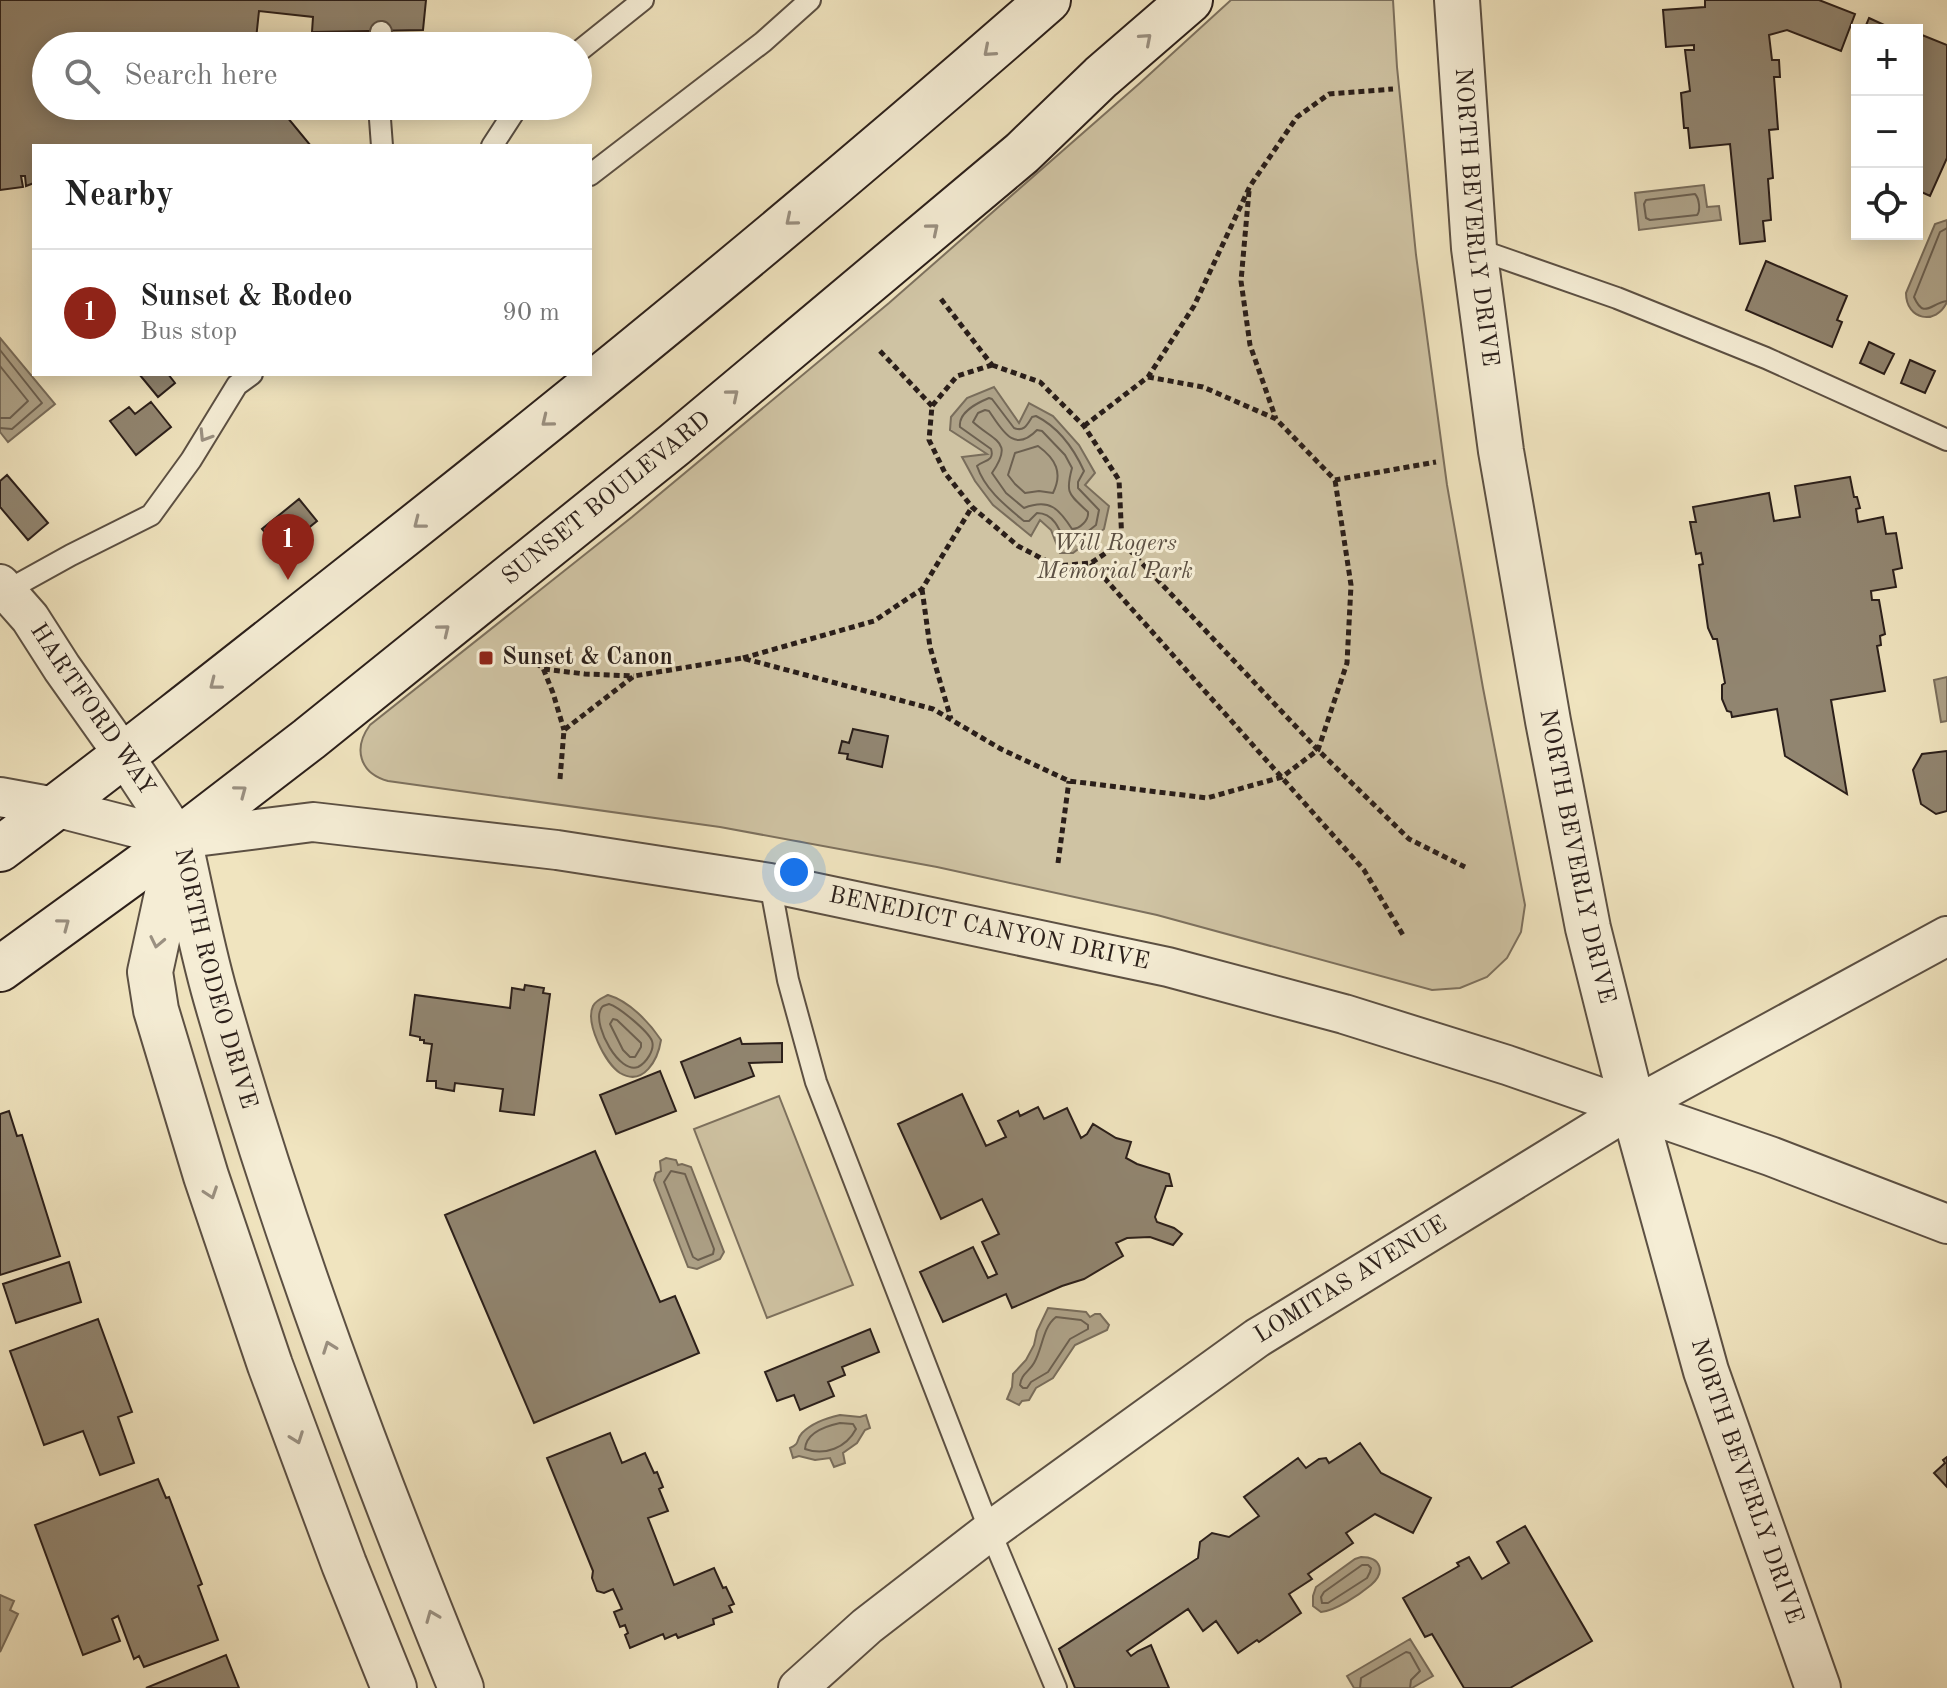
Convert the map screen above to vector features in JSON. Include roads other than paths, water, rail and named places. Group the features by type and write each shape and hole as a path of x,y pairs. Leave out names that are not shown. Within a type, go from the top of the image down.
{"street":[{"path":"0,849 206,691 612,369 1048,0"},
{"name":"SUNSET BOULEVARD","path":"0,969 179,839 309,739 709,416 1022,153 1101,77 1190,0"},
{"name":"NORTH BEVERLY DRIVE","path":"1457,0 1474,248 1501,451 1588,928 1633,1107 1709,1379 1818,1688"},
{"name":"HARTFORD WAY","path":"3,588 30,618 179,839"},
{"name":"BENEDICT CANYON DRIVE","path":"0,797 55,807 179,839 313,822 557,850 770,883 1168,967 1366,1020 1633,1107 1947,1224"},
{"name":"NORTH RODEO DRIVE","path":"179,839 150,972 156,1010 206,1176 270,1365 394,1688"},
{"name":"NORTH RODEO DRIVE","path":"179,839 215,995 264,1158 402,1542 461,1688"},
{"name":"LOMITAS AVENUE","path":"798,1688 867,1626 990,1531 1257,1338 1633,1107 1947,936"}],"lane":[{"path":"592,41 643,0"},
{"path":"592,173 763,42 810,0"},
{"path":"380,120 382,144"},
{"path":"493,144 509,120"},
{"path":"1474,248 1617,298 1753,352 1947,440"},
{"path":"3,588 151,515 191,460 237,385 249,376"},
{"path":"770,883 788,980 816,1082 990,1531 1056,1688"}],"water":[{"path":"1704,185 1707,207 1719,206 1721,220 1639,230 1635,193"},
{"path":"1947,220 1947,302 1936,315 1922,317 1911,309 1906,293 1935,224"},
{"path":"0,338 55,404 8,442 0,432"},
{"path":"994,387 1019,423 1029,403 1053,416 1079,445 1095,473 1085,485 1109,506 1104,529 1073,553 1060,553 1051,530 1040,520 1031,536 993,505 962,457 987,454 950,430 951,417 967,398"},
{"path":"1947,677 1947,721 1941,722 1934,680"},
{"path":"608,995 638,1013 661,1040 657,1055 643,1074 629,1076 614,1068 594,1032 593,1006"},
{"path":"666,1158 676,1160 678,1165 691,1167 724,1252 720,1259 697,1269 688,1267 654,1180 656,1173 661,1171 660,1161"},
{"path":"1048,1308 1086,1312 1090,1317 1100,1314 1109,1325 1107,1330 1075,1345 1053,1378 1036,1388 1029,1400 1019,1405 1007,1399 1013,1374 1034,1345"},
{"path":"840,1415 866,1415 870,1428 843,1453 845,1463 834,1467 830,1458 793,1458 790,1448 802,1433 820,1421"},
{"path":"1361,1557 1377,1562 1380,1570 1376,1580 1354,1598 1333,1609 1321,1612 1313,1606 1316,1587"},
{"path":"0,1595 14,1601 10,1610 18,1614 0,1652"},
{"path":"1410,1639 1433,1676 1412,1688 1354,1688 1347,1676"}],"place":[{"name":"Sunset & Rodeo","path":"288,580"},
{"name":"Sunset & Canon","path":"486,658"}],"park label":[{"name":"Will Rogers Memorial Park","path":"1115,558"}]}
